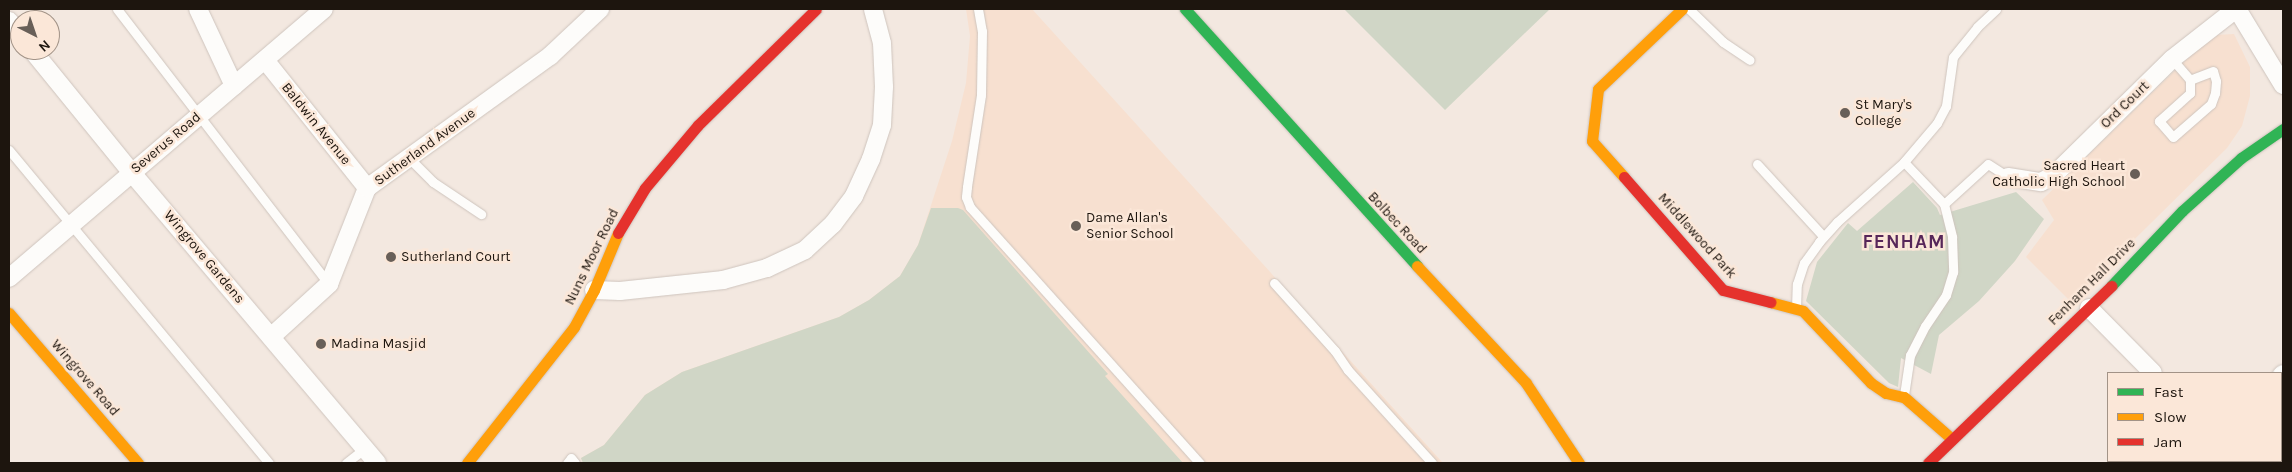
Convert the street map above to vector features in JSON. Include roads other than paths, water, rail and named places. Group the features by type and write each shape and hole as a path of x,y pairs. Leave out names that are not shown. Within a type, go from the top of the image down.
{"street":[{"path":"198,9 234,86"},
{"name":"Severus Road","path":"9,278 324,9"},
{"name":"Sutherland Avenue","path":"271,337 329,284 367,188 550,56 600,9"},
{"name":"Nuns Moor Road","path":"467,463 574,327 594,290 615,238 645,188 698,125 816,9"},
{"path":"594,290 620,291 723,280 767,268 805,250 833,224 854,196 871,159 882,125 884,87 882,43 873,9"},
{"name":"Bolbec Road","path":"1185,9 1362,207 1526,383 1579,463"},
{"name":"Middlewood Park","path":"1682,9 1598,88 1592,141 1723,290 1803,311 1871,383 1886,393 1904,397 1952,439"},
{"path":"2237,9 2283,85"},
{"name":"Ord Court","path":"2008,177 2041,182 2054,175 2172,59 2237,9"},
{"name":"Wingrove Gardens","path":"40,60 132,173 377,463"},
{"name":"Baldwin Avenue","path":"265,60 367,188"},
{"name":"Fenham Hall Drive","path":"1928,463 2089,308 2182,211 2242,158 2283,129"},
{"path":"2089,308 2152,372"},
{"name":"Wingrove Road","path":"9,313 138,463"}],"lane":[{"path":"117,9 329,284"},
{"path":"978,9 982,31 981,95 967,187 966,198 970,207 1200,463"},
{"path":"1689,9 1723,42 1750,60"},
{"path":"1796,309 1796,284 1804,263 1823,236 1836,222 1904,162 1937,123 1946,106 1953,57 1977,27 1996,9"},
{"path":"2172,59 2190,80 2190,93 2159,121 2172,137 2211,104 2216,93 2216,81 2212,71 2190,80"},
{"path":"9,150 269,463"},
{"path":"409,158 433,182 481,214"},
{"path":"1904,162 1944,204 1952,237 1953,272 1946,295 1925,326 1910,355 1904,397"},
{"path":"1757,164 1823,236"},
{"path":"1944,204 1988,164 2008,177"},
{"path":"1274,283 1335,351 1348,370 1432,463"},
{"path":"346,463 364,449"},
{"path":"567,463 571,458 576,463"}],"place":[{"name":"St Mary's College","path":"1845,113"},
{"name":"Sacred Heart Catholic High School","path":"2135,174"},
{"name":"Dame Allan's Senior School","path":"1076,226"},
{"name":"Sutherland Court","path":"391,257"},
{"name":"Madina Masjid","path":"321,344"}],"district":[{"name":"FENHAM","path":"1904,243"}]}
